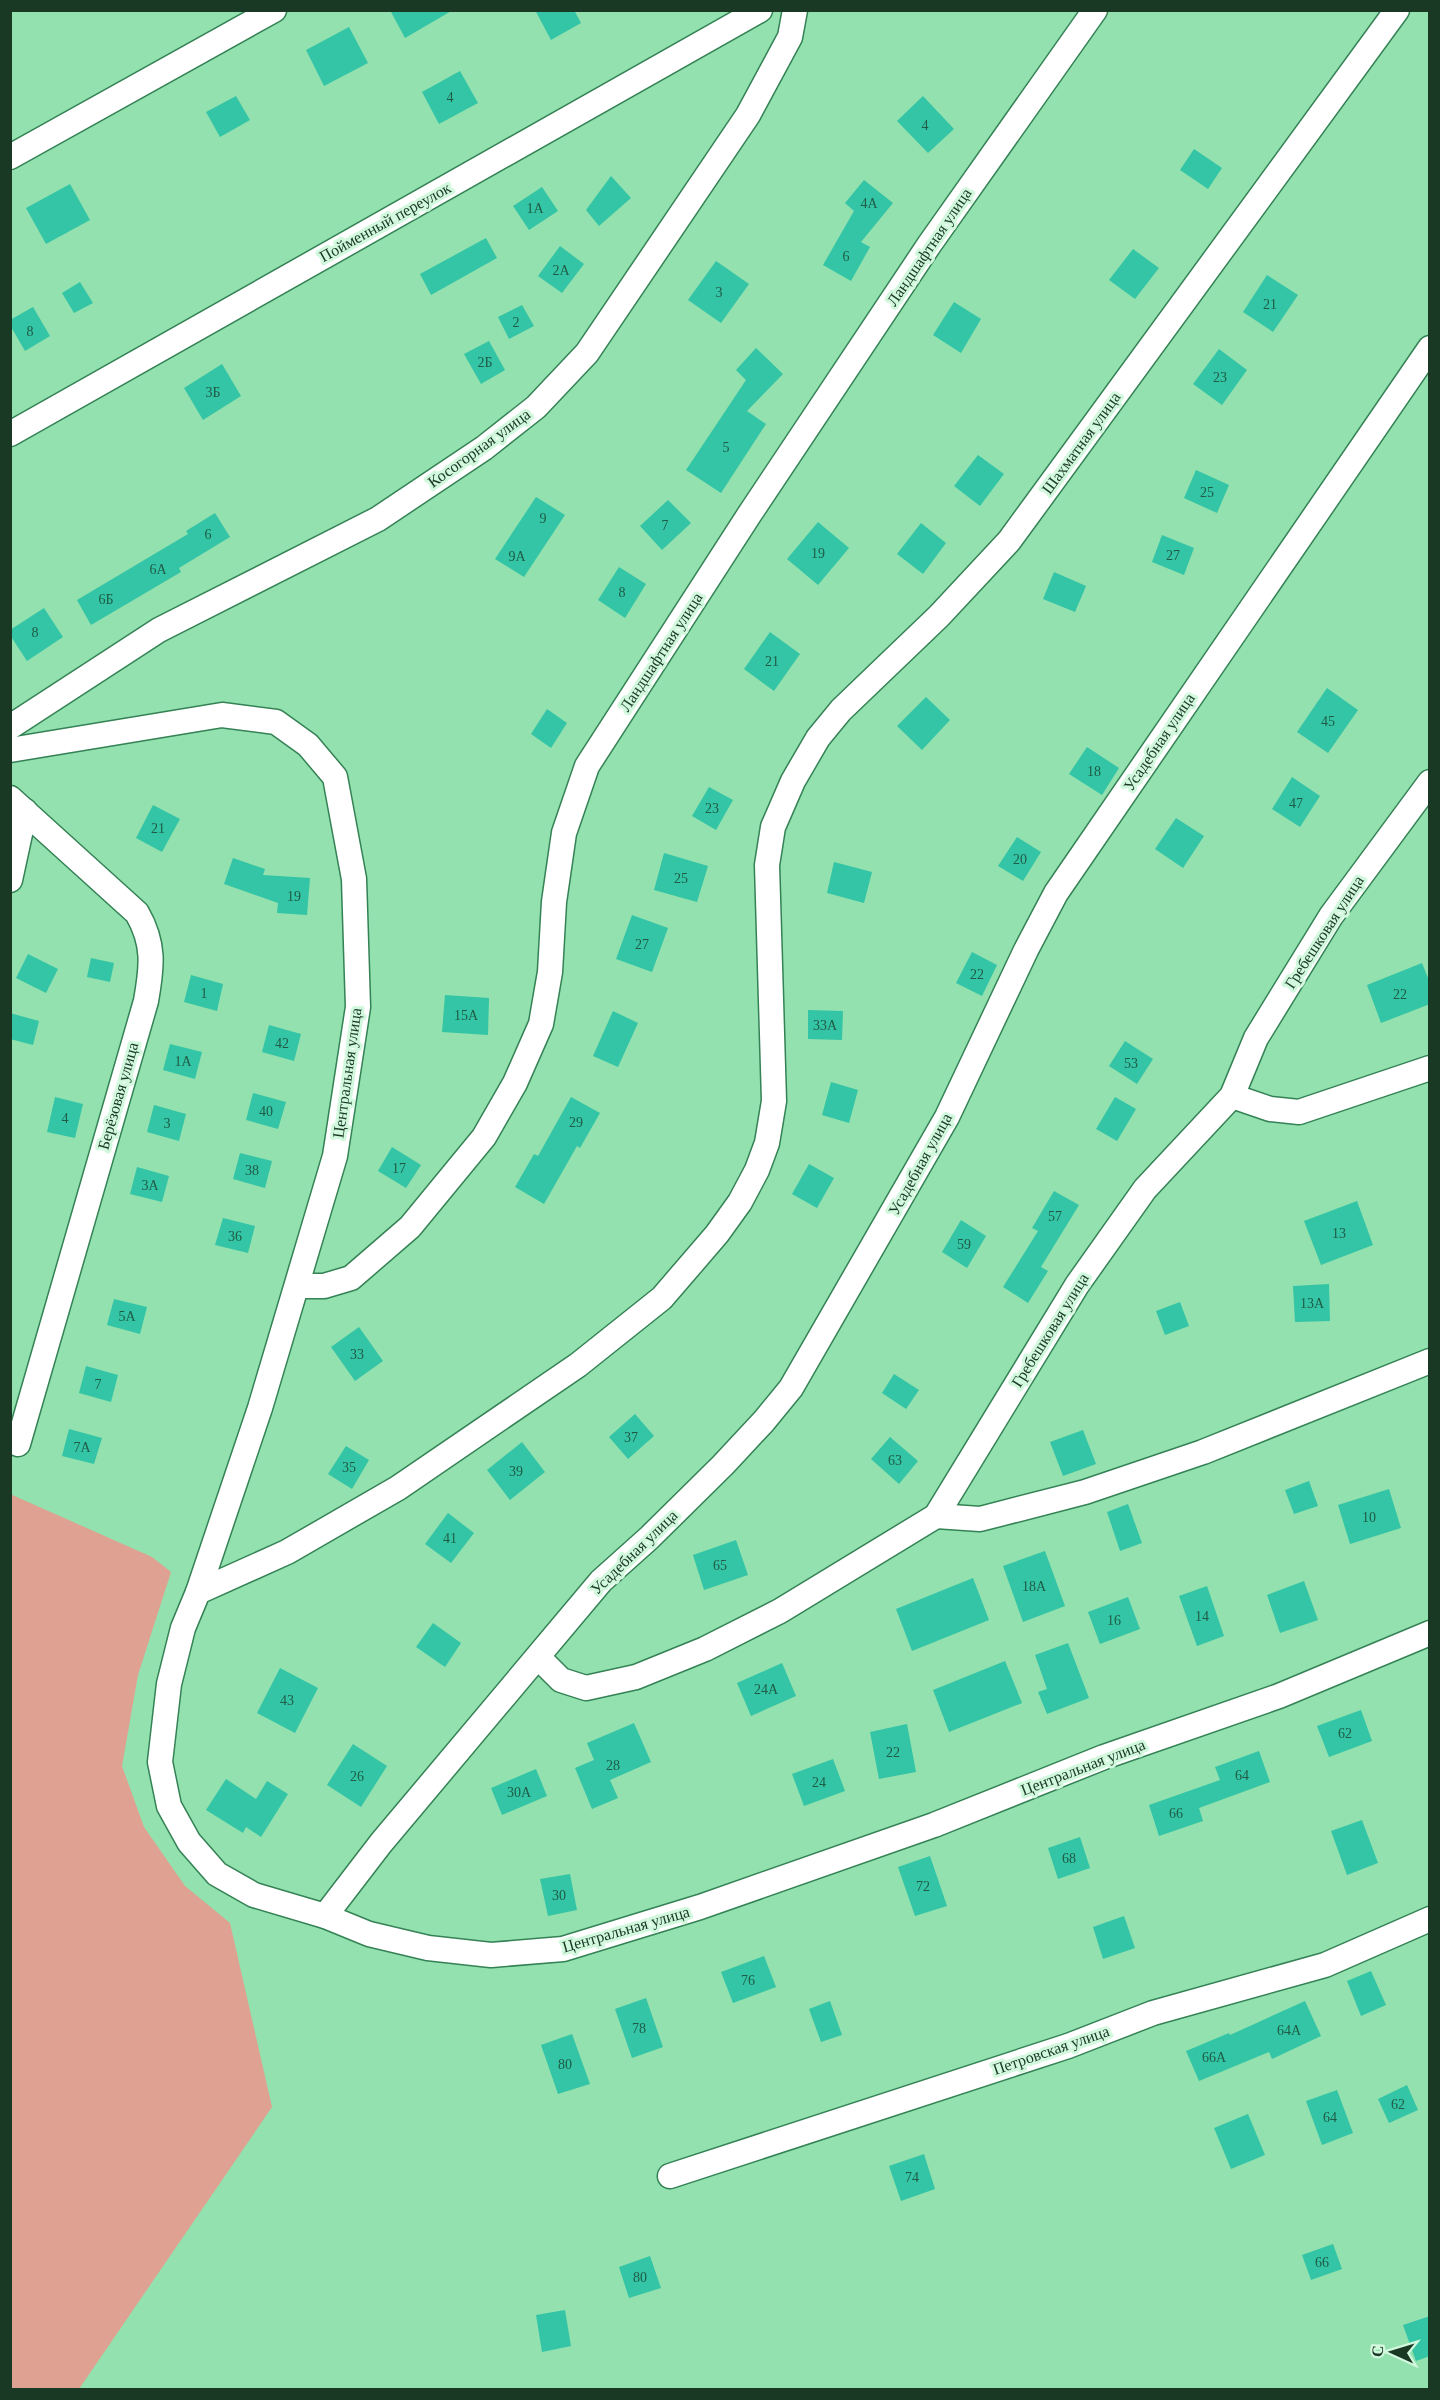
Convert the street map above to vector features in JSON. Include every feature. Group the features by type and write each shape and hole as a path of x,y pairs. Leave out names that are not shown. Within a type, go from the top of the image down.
{"street":[{"path":"10,157 274,10"},
{"name":"Пойменный переулок","path":"10,434 760,10"},
{"name":"Косогорная улица","path":"10,727 159,630 378,519 484,448 536,407 587,352 748,116 790,37 795,10"},
{"name":"Ландшафтная улица","path":"297,1286 324,1286 351,1278 410,1227 484,1137 515,1083 541,1024 550,972 554,902 564,833 587,766 749,515 929,245 1095,10"},
{"name":"Шахматная улица","path":"198,1592 287,1552 398,1488 578,1365 662,1298 717,1234 740,1202 757,1170 767,1143 774,1101 767,865 773,827 793,781 818,738 842,710 939,616 1010,541 1397,10"},
{"name":"Усадебная улица","path":"325,1916 381,1843 601,1581 649,1539 723,1465 765,1421 791,1388 947,1118 1026,950 1056,893 1430,348"},
{"name":"Центральная улица","path":"10,750 222,715 276,722 308,745 335,777 354,879 358,1007 335,1155 260,1408 198,1592 183,1628 169,1684 160,1762 169,1806 189,1842 218,1874 254,1895 325,1916 369,1934 428,1948 491,1955 563,1949 700,1907 934,1825 1104,1757 1279,1696 1430,1633"},
{"name":"Гребешковая улица","path":"538,1657 561,1680 586,1688 636,1677 705,1649 780,1611 936,1516 1077,1285 1145,1189 1232,1096 1256,1038 1331,916 1430,782"},
{"path":"10,880 18,805"},
{"name":"Берёзовая улица","path":"18,805 136,913 148,932 151,969 146,1001 18,1444"},
{"path":"1232,1096 1270,1109 1299,1112 1430,1068"},
{"path":"936,1516 980,1519 1085,1492 1203,1452 1430,1360"},
{"name":"Петровская улица","path":"670,2176 1068,2046 1154,2013 1325,1965 1430,1919"}],"shaded area":[{"path":"10,1494 152,1557 171,1572 138,1675 122,1766 144,1827 185,1886 230,1923 272,2107 79,2389 11,2389"}],"building":[{"path":"390,10 453,10 405,38"},
{"path":"535,10 574,10 581,23 551,40"},
{"path":"349,27 368,63 324,86 306,50"},
{"path":"460,71 478,103 439,124 422,92"},
{"path":"236,96 250,120 220,137 206,112"},
{"path":"923,96 954,129 928,153 897,121"},
{"path":"1194,149 1222,168 1208,189 1180,170"},
{"path":"611,176 631,198 599,226 586,210"},
{"path":"864,180 893,203 861,242 870,247 851,281 823,265 854,211 845,203"},
{"path":"70,184 90,220 46,244 26,208"},
{"path":"542,187 558,211 529,230 513,206"},
{"path":"486,238 497,258 431,295 420,274"},
{"path":"560,246 584,264 562,293 538,276"},
{"path":"1133,249 1159,268 1135,299 1109,280"},
{"path":"716,261 749,284 721,323 688,300"},
{"path":"1267,275 1298,295 1273,332 1243,312"},
{"path":"80,282 93,303 74,313 62,293"},
{"path":"954,302 981,319 961,353 933,335"},
{"path":"522,305 534,326 509,339 498,317"},
{"path":"33,307 50,336 25,351 10,325 10,320"},
{"path":"489,341 505,370 481,384 464,354"},
{"path":"756,348 783,374 747,411 766,424 721,493 686,470 746,380 736,370"},
{"path":"1219,349 1247,370 1222,405 1193,384"},
{"path":"222,364 241,396 203,420 184,388"},
{"path":"978,455 1004,474 980,506 954,486"},
{"path":"1196,470 1229,485 1217,513 1184,498"},
{"path":"536,497 565,515 524,577 495,559"},
{"path":"668,500 691,523 662,550 640,526"},
{"path":"215,513 230,537 179,568 181,572 91,625 77,600 188,534 186,531"},
{"path":"818,522 849,548 818,585 787,559"},
{"path":"921,523 946,543 923,574 897,554"},
{"path":"1162,535 1194,548 1184,575 1152,562"},
{"path":"619,567 646,584 625,618 598,600"},
{"path":"1054,572 1086,586 1075,612 1043,599"},
{"path":"44,608 63,637 27,661 10,635 10,630"},
{"path":"770,632 800,654 774,691 744,669"},
{"path":"1327,688 1358,710 1328,753 1297,732"},
{"path":"926,697 950,720 922,750 897,726"},
{"path":"547,709 567,723 551,748 531,734"},
{"path":"1087,747 1119,768 1102,795 1069,774"},
{"path":"1292,777 1320,796 1300,827 1272,809"},
{"path":"709,787 733,800 716,830 692,816"},
{"path":"153,805 180,819 162,852 136,838"},
{"path":"1176,818 1204,836 1183,868 1155,849"},
{"path":"1017,837 1041,852 1023,881 998,866"},
{"path":"664,853 708,866 697,902 654,890"},
{"path":"233,858 265,869 263,875 310,878 307,915 277,913 278,903 224,884"},
{"path":"834,862 872,872 864,903 827,893"},
{"path":"632,915 668,928 652,972 616,959"},
{"path":"972,952 997,965 982,996 956,983"},
{"path":"28,954 58,969 46,993 16,978"},
{"path":"91,958 114,963 110,982 87,977"},
{"path":"1422,963 1430,983 1430,1004 1381,1023 1367,985"},
{"path":"191,975 223,984 217,1011 184,1002"},
{"path":"445,995 489,998 488,1035 442,1032"},
{"path":"808,1010 843,1011 842,1040 808,1039"},
{"path":"613,1011 638,1023 618,1067 593,1056"},
{"path":"10,1013 39,1021 33,1045 10,1039"},
{"path":"269,1025 301,1034 294,1061 262,1052"},
{"path":"1125,1041 1153,1059 1137,1084 1109,1066"},
{"path":"170,1044 202,1052 195,1079 163,1070"},
{"path":"831,1082 858,1090 849,1123 822,1115"},
{"path":"253,1093 286,1102 278,1129 246,1120"},
{"path":"55,1097 83,1104 75,1138 47,1132"},
{"path":"571,1097 600,1113 580,1148 577,1146 544,1204 515,1187 534,1154 538,1156"},
{"path":"1115,1097 1136,1109 1117,1141 1096,1129"},
{"path":"154,1105 186,1114 179,1141 147,1132"},
{"path":"392,1147 421,1165 406,1188 378,1171"},
{"path":"240,1153 272,1161 265,1188 233,1179"},
{"path":"809,1164 834,1178 817,1208 792,1194"},
{"path":"137,1167 169,1176 162,1202 130,1194"},
{"path":"1054,1191 1079,1205 1041,1267 1048,1271 1028,1303 1003,1287 1038,1231 1032,1228"},
{"path":"1357,1201 1373,1245 1321,1265 1304,1221"},
{"path":"223,1218 255,1226 248,1253 215,1245"},
{"path":"961,1220 986,1236 967,1268 942,1252"},
{"path":"1329,1284 1330,1321 1295,1322 1293,1286"},
{"path":"114,1299 147,1307 140,1334 107,1325"},
{"path":"1180,1302 1189,1326 1165,1335 1156,1311"},
{"path":"359,1327 383,1361 355,1381 331,1347"},
{"path":"86,1366 118,1375 111,1402 79,1393"},
{"path":"894,1374 919,1390 906,1409 882,1393"},
{"path":"635,1414 654,1436 628,1459 609,1437"},
{"path":"69,1429 102,1438 94,1464 62,1456"},
{"path":"1083,1430 1096,1464 1063,1476 1050,1442"},
{"path":"890,1437 918,1461 899,1484 871,1459"},
{"path":"522,1442 545,1472 510,1500 487,1470"},
{"path":"346,1446 369,1460 352,1489 328,1474"},
{"path":"1309,1481 1318,1506 1294,1514 1285,1490"},
{"path":"1389,1489 1401,1528 1350,1544 1338,1505"},
{"path":"1128,1504 1142,1543 1120,1551 1107,1512"},
{"path":"448,1513 474,1533 451,1563 425,1544"},
{"path":"736,1540 748,1575 704,1590 693,1555"},
{"path":"1045,1551 1065,1606 1023,1622 1003,1566"},
{"path":"973,1578 989,1620 912,1651 896,1609"},
{"path":"1304,1581 1318,1620 1280,1633 1267,1595"},
{"path":"1207,1586 1224,1636 1197,1646 1179,1596"},
{"path":"1128,1597 1140,1629 1100,1644 1088,1612"},
{"path":"433,1623 461,1643 445,1667 416,1647"},
{"path":"1068,1643 1089,1698 1047,1714 1038,1692 1047,1689 1035,1655"},
{"path":"1005,1661 1022,1703 949,1732 933,1690"},
{"path":"782,1663 796,1696 751,1716 737,1683"},
{"path":"280,1668 318,1688 295,1733 257,1713"},
{"path":"1361,1710 1372,1741 1329,1757 1317,1726"},
{"path":"634,1723 651,1762 610,1780 618,1798 592,1809 575,1768 594,1760 587,1743"},
{"path":"907,1724 916,1772 879,1779 870,1732"},
{"path":"353,1744 387,1766 361,1807 327,1785"},
{"path":"1259,1751 1270,1782 1199,1808 1203,1821 1159,1836 1149,1805 1220,1780 1215,1767"},
{"path":"833,1759 845,1791 804,1806 792,1774"},
{"path":"536,1769 547,1796 502,1815 491,1788"},
{"path":"226,1779 256,1799 267,1781 288,1794 261,1837 246,1827 243,1833 206,1810"},
{"path":"1362,1820 1378,1863 1347,1875 1331,1831"},
{"path":"1080,1837 1090,1868 1058,1879 1048,1848"},
{"path":"930,1856 947,1906 915,1916 898,1867"},
{"path":"570,1874 577,1910 548,1916 540,1879"},
{"path":"1124,1916 1135,1948 1103,1959 1093,1927"},
{"path":"764,1956 776,1987 733,2003 721,1972"},
{"path":"1371,1971 1386,2005 1361,2016 1347,1981"},
{"path":"646,1998 663,2047 632,2058 615,2009"},
{"path":"830,2001 842,2035 821,2042 809,2009"},
{"path":"1305,2001 1321,2036 1272,2059 1269,2052 1199,2081 1186,2051 1229,2033 1230,2035"},
{"path":"572,2034 590,2084 558,2094 541,2045"},
{"path":"1407,2085 1418,2110 1389,2123 1378,2099"},
{"path":"1337,2090 1353,2133 1322,2145 1306,2101"},
{"path":"1248,2114 1265,2155 1231,2169 1214,2128"},
{"path":"924,2154 935,2189 901,2201 889,2166"},
{"path":"1333,2244 1342,2269 1311,2280 1302,2255"},
{"path":"650,2256 661,2288 629,2298 619,2267"},
{"path":"565,2310 571,2346 542,2352 536,2315"},
{"path":"1430,2316 1430,2356 1416,2361 1403,2325"}]}
